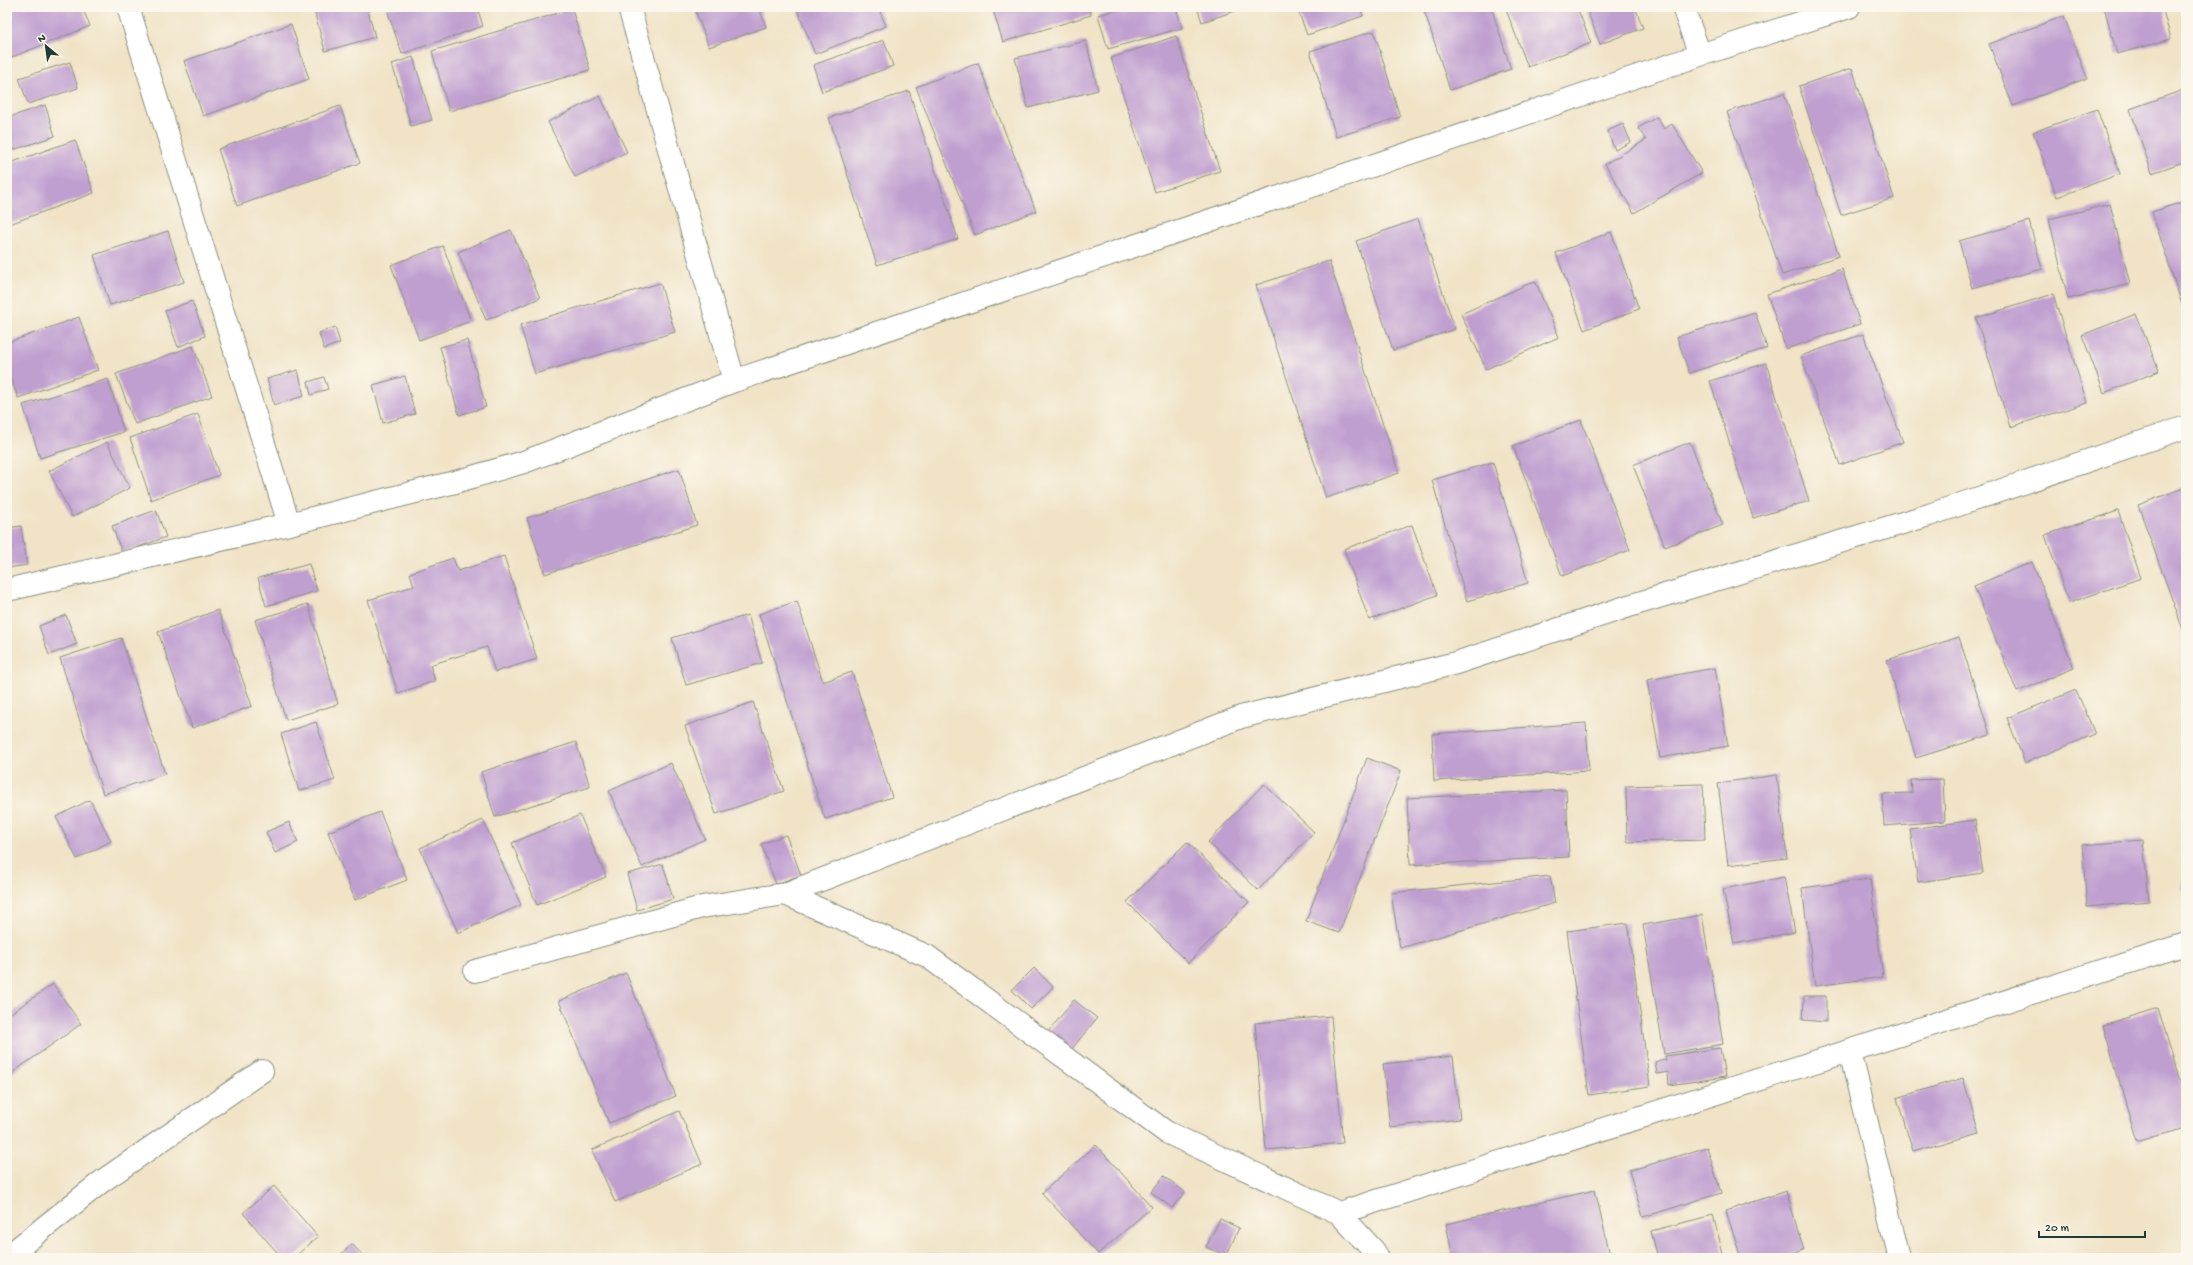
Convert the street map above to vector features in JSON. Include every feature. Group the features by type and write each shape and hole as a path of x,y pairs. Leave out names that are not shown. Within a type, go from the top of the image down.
{"street":[{"path":"128,7 289,524"},
{"path":"629,7 734,380"},
{"path":"1683,7 1700,55"},
{"path":"7,590 289,524 455,482 524,462 734,380 1700,55 1849,7"},
{"path":"475,971 702,907 785,894 1241,717 1456,663 1632,605 1929,515 2186,427"},
{"path":"785,894 927,956 1166,1132 1339,1213 1374,1251 1378,1258"},
{"path":"1339,1213 2186,944"},
{"path":"1850,1051 1899,1258"},
{"path":"7,1257 101,1182 262,1071"}],"building":[{"path":"7,7 82,7 90,26 7,59"},
{"path":"313,7 367,7 375,37 325,51"},
{"path":"386,7 477,7 483,26 402,54"},
{"path":"694,7 759,7 766,27 709,47"},
{"path":"796,7 878,7 886,26 815,54"},
{"path":"992,7 1089,7 1091,15 1003,42"},
{"path":"1128,7 1176,7 1182,28 1108,49 1098,15"},
{"path":"1197,7 1247,7 1202,22"},
{"path":"1297,7 1360,7 1363,16 1307,35"},
{"path":"1423,7 1491,7 1511,69 1450,90"},
{"path":"1505,7 1577,7 1591,43 1528,67"},
{"path":"1586,7 1635,7 1643,28 1600,44"},
{"path":"2104,7 2162,7 2171,39 2117,54"},
{"path":"572,9 590,70 449,111 432,51"},
{"path":"2064,16 2087,78 2013,106 1989,44"},
{"path":"291,24 309,79 203,116 184,61"},
{"path":"1374,31 1400,117 1336,137 1310,51"},
{"path":"1176,36 1220,171 1155,192 1111,58"},
{"path":"884,40 893,66 822,92 813,65"},
{"path":"1086,41 1098,90 1028,108 1015,58"},
{"path":"413,57 432,120 411,126 392,64"},
{"path":"70,62 78,88 28,104 19,78"},
{"path":"978,63 1036,211 975,235 916,87"},
{"path":"1852,68 1894,198 1841,215 1799,86"},
{"path":"2186,89 2186,161 2152,173 2130,109"},
{"path":"909,91 958,239 877,265 829,118"},
{"path":"1784,93 1839,256 1782,275 1727,112"},
{"path":"600,96 627,152 575,177 548,122"},
{"path":"45,105 55,136 7,152 7,118"},
{"path":"340,106 360,163 237,206 218,149"},
{"path":"2097,109 2120,174 2057,197 2033,132"},
{"path":"1657,117 1664,129 1672,124 1702,173 1634,213 1605,164 1646,140 1638,128"},
{"path":"1623,124 1631,142 1615,150 1607,131"},
{"path":"75,140 94,193 7,225 7,164"},
{"path":"2186,201 2186,317 2152,212"},
{"path":"2110,204 2130,284 2068,299 2049,219"},
{"path":"1418,219 1455,329 1393,350 1356,241"},
{"path":"2029,221 2042,269 1972,288 1959,241"},
{"path":"511,230 540,298 486,320 458,252"},
{"path":"168,231 184,282 110,305 94,255"},
{"path":"1611,232 1639,309 1584,330 1556,253"},
{"path":"443,246 471,321 419,340 391,265"},
{"path":"1329,261 1399,473 1326,498 1256,285"},
{"path":"1842,269 1860,324 1786,349 1767,294"},
{"path":"1535,281 1559,337 1486,369 1461,314"},
{"path":"660,283 675,332 535,374 520,325"},
{"path":"2053,294 2087,403 2010,427 1976,318"},
{"path":"192,301 205,336 178,347 165,311"},
{"path":"1755,312 1767,348 1689,373 1677,337"},
{"path":"2136,314 2159,371 2104,393 2082,335"},
{"path":"79,317 98,370 18,398 7,367 7,343"},
{"path":"335,327 340,343 324,349 319,333"},
{"path":"1863,334 1903,442 1840,465 1801,356"},
{"path":"467,340 486,407 459,415 440,347"},
{"path":"193,346 212,396 135,424 116,374"},
{"path":"1766,363 1809,501 1753,518 1710,381"},
{"path":"298,370 304,396 274,405 267,379"},
{"path":"405,376 415,414 383,423 373,385"},
{"path":"324,377 328,389 311,395 308,382"},
{"path":"108,379 124,432 40,458 23,405"},
{"path":"198,414 219,475 151,500 130,438"},
{"path":"1581,420 1630,550 1562,576 1513,446"},
{"path":"107,442 130,488 72,517 49,471"},
{"path":"1690,442 1723,525 1665,547 1633,465"},
{"path":"1493,462 1528,583 1467,601 1432,480"},
{"path":"679,469 697,525 545,574 527,518"},
{"path":"2186,487 2186,638 2138,505"},
{"path":"156,510 166,537 122,553 112,526"},
{"path":"2118,511 2141,578 2069,603 2045,535"},
{"path":"1412,525 1437,595 1369,620 1344,549"},
{"path":"21,526 27,565 7,568 7,528"},
{"path":"504,556 537,659 495,672 487,647 430,665 435,681 398,693 368,600 414,586 410,573 453,558 458,571"},
{"path":"2032,562 2074,668 2017,692 1974,586"},
{"path":"309,564 317,591 266,606 258,578"},
{"path":"797,601 823,682 852,672 892,797 825,819 759,614"},
{"path":"308,604 338,704 286,720 255,620"},
{"path":"218,610 252,706 192,728 158,632"},
{"path":"66,615 77,644 49,655 39,626"},
{"path":"748,615 762,663 686,685 672,638"},
{"path":"1959,637 1990,735 1916,758 1887,660"},
{"path":"121,638 165,774 103,794 60,658"},
{"path":"1715,668 1728,746 1660,758 1647,680"},
{"path":"2076,690 2095,734 2025,763 2007,718"},
{"path":"753,702 784,791 716,814 685,726"},
{"path":"316,722 335,780 299,791 281,734"},
{"path":"1586,723 1589,771 1434,781 1432,734"},
{"path":"576,742 590,787 495,817 481,772"},
{"path":"1367,758 1401,771 1339,933 1306,921"},
{"path":"671,763 705,839 642,867 609,791"},
{"path":"1777,775 1787,858 1728,865 1718,783"},
{"path":"1943,779 1945,821 1884,826 1882,794 1912,793 1911,780"},
{"path":"1264,784 1314,832 1258,890 1208,842"},
{"path":"1703,784 1705,840 1627,842 1626,786"},
{"path":"1566,790 1569,857 1410,865 1407,798"},
{"path":"90,800 111,841 77,859 56,817"},
{"path":"380,812 407,880 355,900 328,832"},
{"path":"580,815 606,877 537,905 512,843"},
{"path":"483,820 521,905 458,933 420,848"},
{"path":"1975,820 1983,873 1918,882 1910,829"},
{"path":"289,822 298,842 275,853 266,832"},
{"path":"786,835 801,875 776,884 761,844"},
{"path":"2143,840 2149,901 2087,907 2082,845"},
{"path":"1187,842 1249,902 1188,963 1127,902"},
{"path":"663,864 673,899 637,910 627,874"},
{"path":"2184,867 2186,867 2186,889 2182,889"},
{"path":"1550,876 1555,903 1400,948 1391,893"},
{"path":"1784,877 1795,932 1734,944 1723,889"},
{"path":"1870,879 1883,977 1815,986 1802,888"},
{"path":"1702,915 1723,1044 1664,1054 1643,925"},
{"path":"1628,923 1650,1086 1589,1095 1567,931"},
{"path":"1034,968 1053,987 1031,1009 1012,990"},
{"path":"626,973 676,1096 609,1123 559,1001"},
{"path":"53,984 81,1024 9,1075 7,1073 7,1016"},
{"path":"1804,996 1826,996 1826,1022 1803,1020"},
{"path":"1074,1000 1097,1018 1071,1050 1048,1032"},
{"path":"2158,1008 2186,1101 2186,1127 2137,1142 2103,1025"},
{"path":"1331,1016 1343,1143 1266,1150 1255,1023"},
{"path":"1720,1048 1725,1077 1669,1085 1668,1072 1657,1074 1655,1062 1666,1060 1665,1056"},
{"path":"1453,1056 1460,1119 1390,1127 1383,1064"},
{"path":"1963,1078 1979,1133 1913,1152 1897,1098"},
{"path":"679,1111 702,1164 615,1202 592,1150"},
{"path":"1096,1145 1152,1207 1098,1254 1042,1193"},
{"path":"1707,1147 1721,1193 1643,1217 1629,1171"},
{"path":"1164,1176 1185,1192 1172,1208 1151,1192"},
{"path":"274,1186 318,1237 293,1258 282,1258 243,1213"},
{"path":"1595,1190 1610,1255 1598,1258 1453,1258 1446,1224"},
{"path":"1786,1191 1804,1250 1779,1258 1741,1258 1726,1211"},
{"path":"1713,1215 1724,1258 1658,1258 1651,1231"},
{"path":"1220,1219 1239,1228 1226,1256 1206,1247"},
{"path":"352,1244 365,1258 337,1258"}]}
